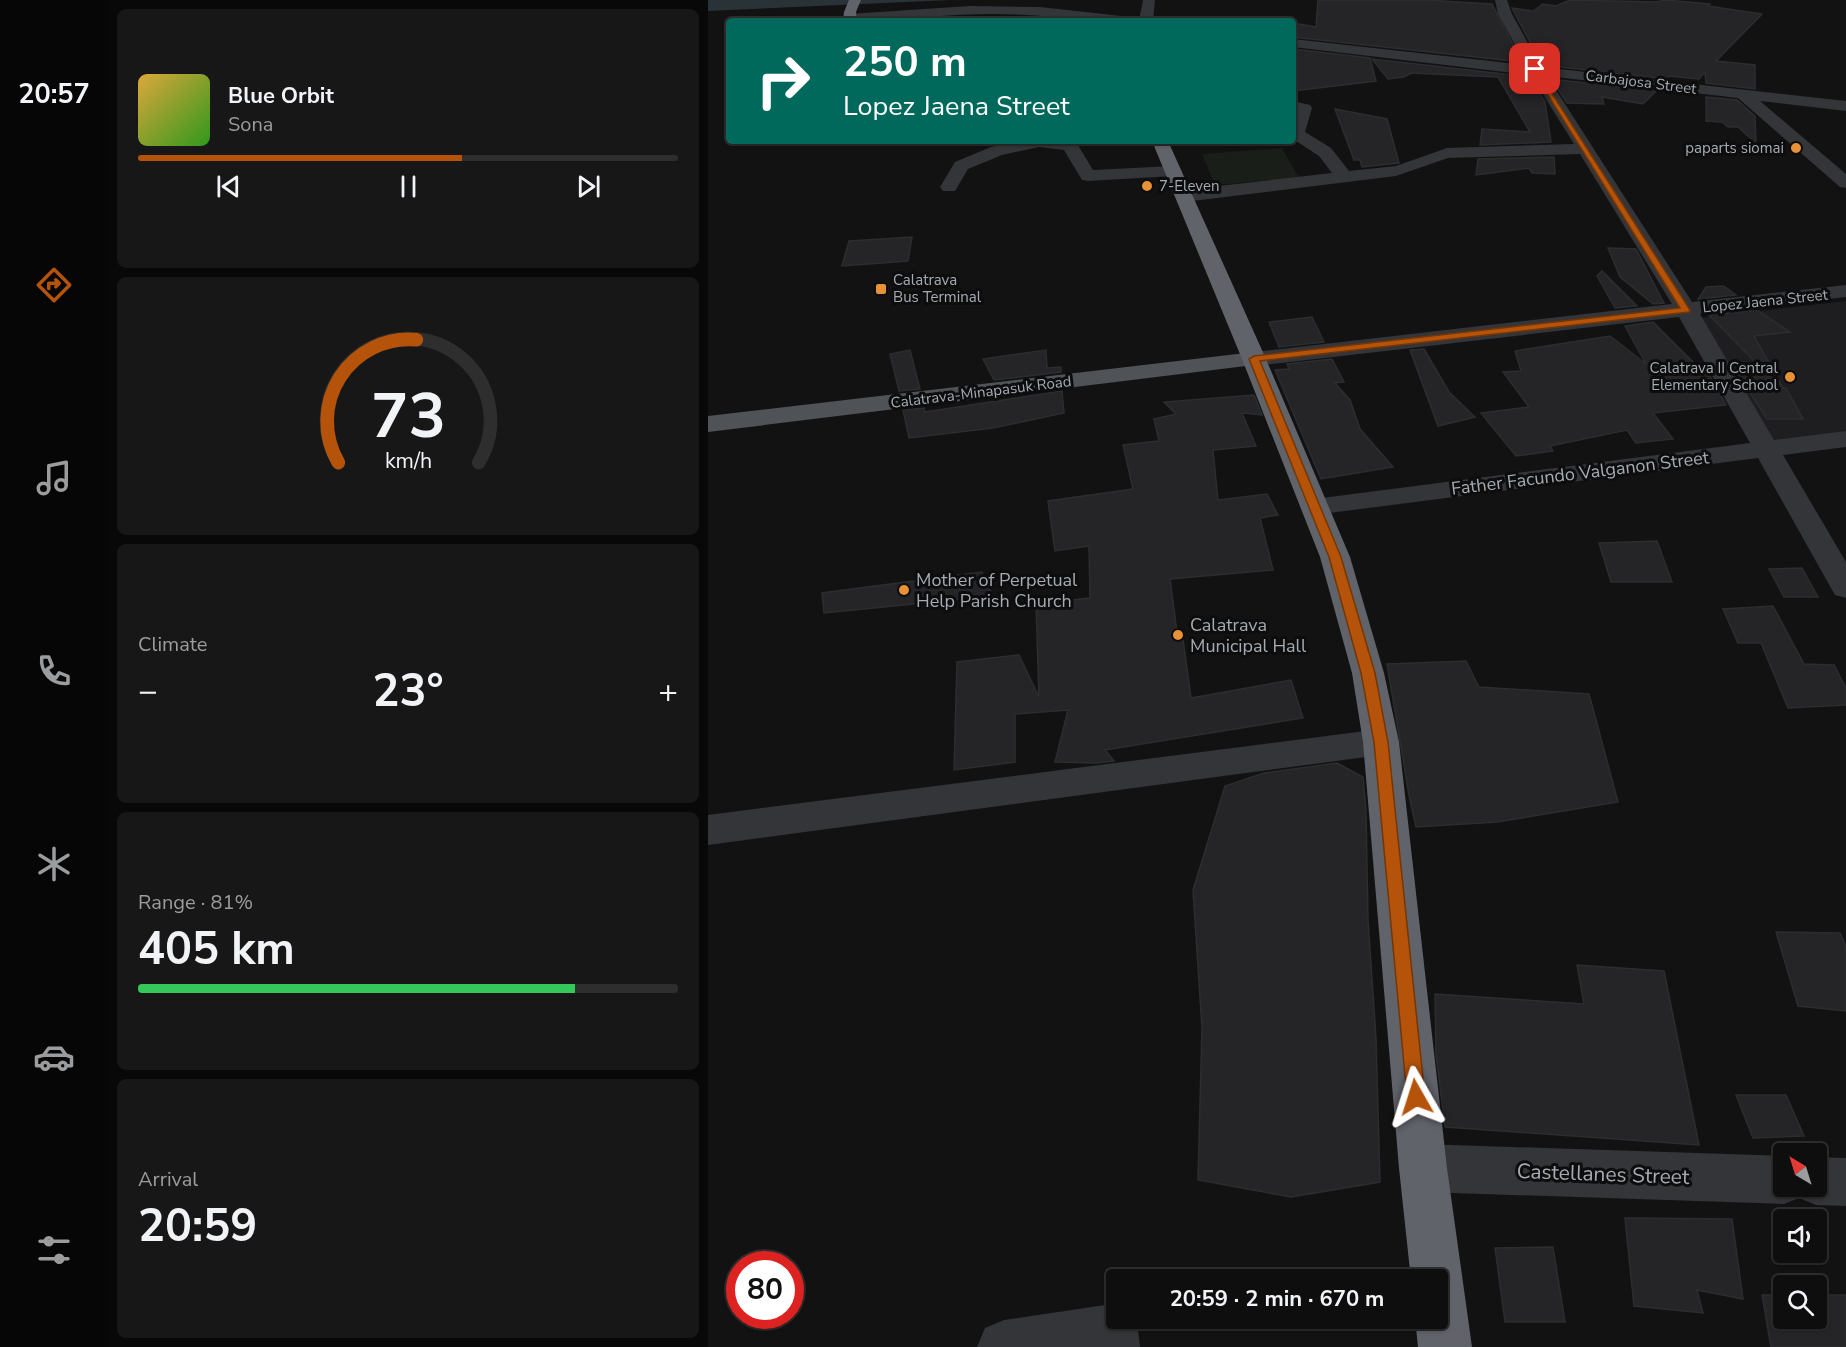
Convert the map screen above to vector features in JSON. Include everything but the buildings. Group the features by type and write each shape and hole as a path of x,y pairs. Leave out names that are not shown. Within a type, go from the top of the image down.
{"highway":[{"path":"1172,169 1254,359 1335,557 1368,673 1381,742 1423,1168 1436,1269"},
{"path":"1443,1329 1445,1347"}],"main road":[{"name":"Calatrava-Minapasuk Road","path":"708,424 1254,359"}],"street":[{"path":"1146,18 1149,0"},
{"path":"1501,0 1505,14 1535,69 1686,310 1846,588"},
{"path":"851,13 1012,10 1048,11 1105,18"},
{"name":"Carbajosa Street","path":"1296,43 1846,106"},
{"path":"1296,58 1315,46"},
{"path":"1742,93 1846,183"},
{"path":"1296,107 1304,108 1296,134"},
{"path":"1297,138 1325,152 1344,177"},
{"path":"949,187 961,166 997,151 1030,144"},
{"path":"1054,144 1070,146 1088,176 1172,169 1344,177 1414,167 1447,153 1585,149"},
{"name":"Lopez Jaena Street","path":"1254,359 1846,291"},
{"name":"Father Facundo Valganon Street","path":"1314,507 1846,439"},
{"path":"708,830 1381,742"},
{"name":"Castellanes Street","path":"1423,1168 1773,1180"},
{"path":"1827,1181 1846,1182"},
{"path":"1004,1347 1112,1330 1113,1347"}],"shaded area":[{"path":"708,0 951,0 708,11"},
{"path":"1282,148 1299,178 1215,185 1202,154"},
{"name":"Calatrava II Central Elementary School","path":"1846,301 1846,435 1775,444 1699,318"}],"place":[{"name":"paparts siomai","path":"1796,148"},
{"name":"7-Eleven","path":"1147,186"},
{"name":"Calatrava Bus Terminal","path":"881,289"},
{"name":"Calatrava II Central Elementary School","path":"1790,377"},
{"name":"Mother of Perpetual Help Parish Church","path":"904,590"},
{"name":"Calatrava Municipal Hall","path":"1178,635"}],"route":[{"path":"1416,1097 1381,742 1368,673 1335,557 1254,359 1686,310 1535,69"}]}
